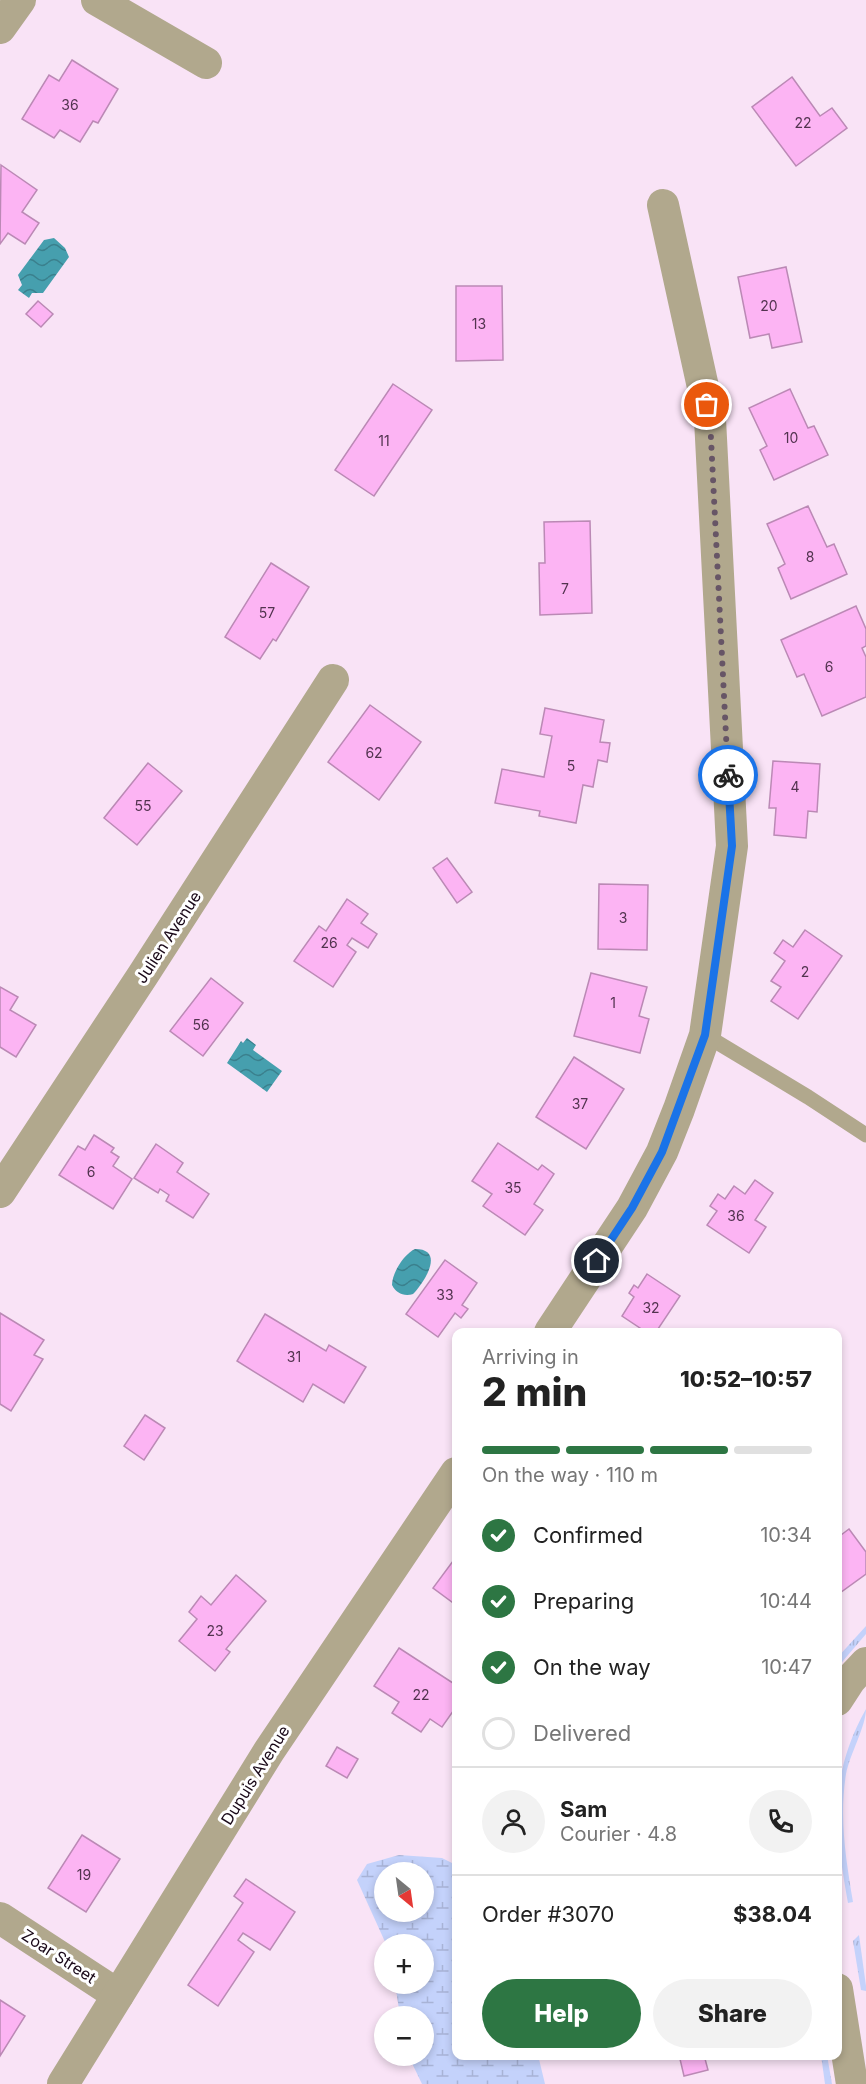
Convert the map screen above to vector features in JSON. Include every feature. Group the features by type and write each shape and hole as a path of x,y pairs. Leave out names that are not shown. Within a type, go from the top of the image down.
{"street":[{"path":"0,28 20,0"},
{"path":"97,0 206,63"},
{"path":"553,1328 632,1208 662,1152 705,1035 732,846 710,419 663,205"},
{"name":"Julien Avenue","path":"0,1192 140,981 333,680"},
{"name":"Dupuis Avenue","path":"63,2084 269,1750 452,1479"},
{"path":"842,1692 866,1663"},
{"name":"Zoar Street","path":"0,1918 118,1995"},
{"path":"842,2021 852,2084"}],"lane":[{"path":"705,1035 866,1135"}],"green space":[{"path":"866,1626 866,1634 842,1662 842,1652"},
{"path":"866,1709 848,1766 844,1790 844,1839 853,1902 848,1903 842,1864 842,1772 854,1734"},
{"path":"399,1855 442,1858 452,1863 452,2060 539,2060 545,2084 422,2084 413,2066 434,2066 434,2006 398,2006 397,1994 434,1994 434,1934 381,1934 376,1922 434,1922 434,1862 374,1862"},
{"path":"374,1862 374,1918 357,1880 367,1864"},
{"path":"859,1935 866,1991 861,1990 853,1941"},
{"path":"822,2060 828,2060 832,2084 825,2084"}],"water":[{"path":"54,238 65,248 69,257 43,293 32,293 29,298 18,290 22,285 18,275 44,240"},
{"path":"247,1038 256,1045 253,1050 282,1071 267,1092 227,1063 241,1041 243,1043"},
{"path":"415,1249 424,1250 429,1254 430,1267 413,1294 403,1295 392,1285 393,1280 403,1259"}],"building":[{"path":"72,60 118,89 98,123 93,121 80,142 60,130 54,138 22,119 49,75 59,81"},
{"path":"792,77 820,116 832,108 847,128 796,166 752,107"},
{"path":"1,165 37,190 22,212 39,223 25,244 8,233 0,244"},
{"path":"786,267 802,342 772,348 769,334 750,338 738,277"},
{"path":"456,286 502,286 503,360 456,361"},
{"path":"38,301 53,314 41,327 26,314"},
{"path":"393,384 432,410 374,496 335,470"},
{"path":"790,389 808,428 814,426 828,455 774,480 760,450 767,446 749,408"},
{"path":"808,506 827,547 834,544 847,574 791,599 778,568 785,564 767,524"},
{"path":"590,521 592,613 540,615 539,563 545,563 544,522"},
{"path":"271,563 309,587 276,641 273,639 260,659 225,637"},
{"path":"856,606 866,629 866,646 862,648 866,657 866,697 822,716 804,674 797,677 781,640"},
{"path":"370,705 421,742 379,800 328,762"},
{"path":"545,708 604,720 600,742 610,743 607,762 598,760 593,787 583,785 576,823 539,816 540,811 495,803 502,769 544,777 552,736 540,734"},
{"path":"773,761 820,764 817,812 808,811 806,838 774,835 776,808 769,808"},
{"path":"148,763 182,791 137,845 104,818"},
{"path":"447,858 472,892 457,903 433,868"},
{"path":"599,884 648,885 647,950 598,949"},
{"path":"347,899 368,914 361,923 377,934 368,948 352,938 347,945 356,952 333,987 294,961 319,926 326,931"},
{"path":"805,930 842,956 798,1019 771,1001 781,987 771,981 785,961 774,953 783,940 793,947"},
{"path":"591,973 647,987 639,1016 649,1019 640,1053 574,1036"},
{"path":"211,978 243,1003 203,1056 170,1031"},
{"path":"0,987 18,997 10,1010 36,1025 16,1057 0,1047"},
{"path":"574,1057 624,1089 586,1149 536,1117"},
{"path":"94,1135 114,1148 111,1152 119,1157 113,1166 132,1179 113,1209 59,1175 78,1146 85,1150"},
{"path":"498,1143 538,1170 542,1165 554,1174 534,1204 543,1210 525,1235 483,1206 492,1194 472,1181"},
{"path":"156,1144 183,1163 177,1172 209,1194 193,1218 166,1201 169,1195 160,1189 158,1193 134,1178"},
{"path":"755,1180 773,1193 755,1220 766,1227 749,1253 707,1225 717,1211 710,1206 718,1194 725,1199 734,1186 745,1194"},
{"path":"445,1260 477,1283 462,1305 468,1309 461,1318 455,1313 438,1337 406,1314"},
{"path":"647,1274 680,1296 659,1328 640,1328 622,1316 634,1297 629,1293 634,1285 638,1288"},
{"path":"0,1313 44,1340 34,1355 43,1359 11,1411 0,1404"},
{"path":"265,1314 326,1351 329,1345 366,1367 344,1403 313,1384 303,1402 237,1361"},
{"path":"145,1415 165,1428 144,1460 124,1446"},
{"path":"849,1529 866,1552 866,1574 842,1591 842,1534"},
{"path":"452,1562 452,1602 433,1588"},
{"path":"236,1575 266,1601 226,1649 230,1652 215,1671 179,1641 197,1619 189,1612 201,1596 211,1605"},
{"path":"399,1648 452,1682 452,1713 442,1727 430,1719 421,1732 392,1713 399,1702 374,1686"},
{"path":"337,1747 358,1759 347,1778 326,1766"},
{"path":"82,1835 120,1859 86,1912 48,1888"},
{"path":"246,1879 295,1912 270,1950 243,1933 238,1940 254,1952 218,2006 188,1985 243,1903 234,1896"},
{"path":"0,2000 25,2016 0,2056"},
{"path":"680,2060 705,2060 708,2070 684,2076"}],"way so far":[{"path":"707,405 710,419 728,775"}],"route":[{"path":"597,1261 632,1208 662,1152 705,1035 732,846 728,775"}]}
